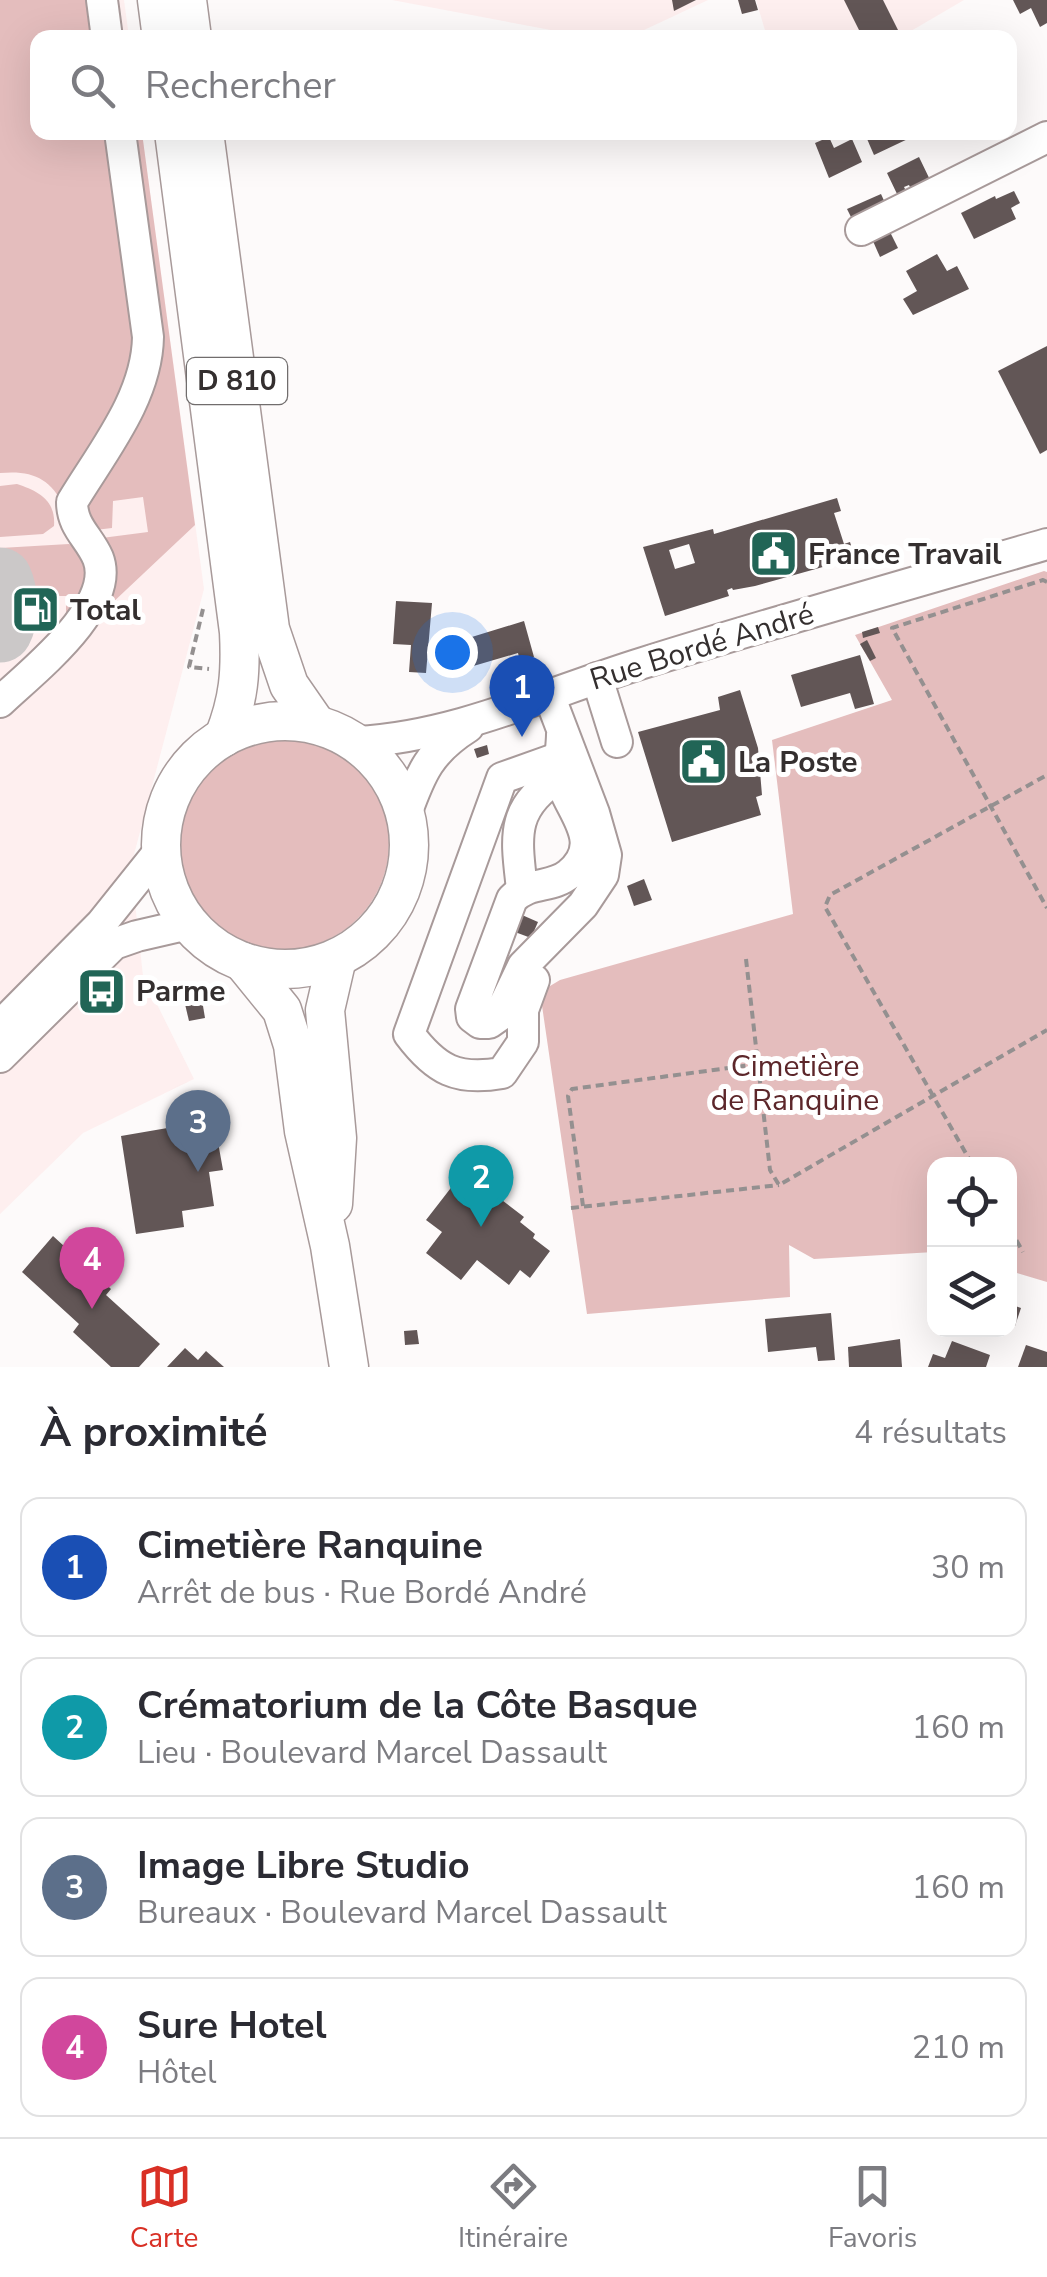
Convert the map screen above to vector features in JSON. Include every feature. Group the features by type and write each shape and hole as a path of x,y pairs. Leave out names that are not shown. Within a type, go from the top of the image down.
{"main road":[{"path":"157,0 161,30"},
{"path":"187,0 191,30"},
{"name":"D 810","path":"175,140 239,632 242,673 224,737"},
{"name":"D 810","path":"205,140 270,630 289,685 316,724"},
{"path":"284,720 316,724 356,742 388,774 406,814 410,854 400,893 378,928 337,958 314,966 278,970 243,962 214,947 190,924 174,901 161,849 164,815 177,784 197,757 224,737 253,725 284,720"},
{"path":"330,1246 337,1138 325,1010 337,958"},
{"path":"243,962 282,1010 293,1045 304,1132 330,1246 349,1367"}],"street":[{"path":"102,0 107,30"},
{"path":"203,0 207,30"},
{"path":"861,230 1047,137"},
{"path":"0,702 71,633 93,601 100,579 98,560 72,516 72,502 129,406 147,360 148,337 121,140"},
{"path":"221,140 285,629 316,724"},
{"name":"Rue Bordé André","path":"356,742 400,738 483,717 597,678 1047,544"},
{"path":"597,678 618,742"},
{"path":"550,695 561,756 582,825 584,851 573,871 564,878 522,890 512,899 471,1009 472,1017 480,1023 489,1024 499,1016 523,966 583,904 603,875 606,855 594,813 561,756"},
{"path":"406,814 420,775 441,744 483,717"},
{"path":"522,890 517,849 525,807 561,756"},
{"path":"561,756 502,778 409,1034 424,1054 440,1067 461,1075 476,1078 502,1073 523,1042 522,1010 563,924"},
{"path":"0,1026 101,924 161,849"},
{"path":"0,1057 114,944 190,924"}],"path":[{"path":"1047,582 892,628 1047,908"},
{"path":"968,1157 825,908 830,896 1047,775"},
{"path":"746,959 770,1170 778,1185"},
{"path":"571,1208 778,1185 1047,1030"},
{"path":"583,1206 568,1096 572,1089 758,1064"},
{"path":"1017,1242 1022,1252"}],"shaded area":[{"path":"0,0 124,0 128,30 30,30 30,140 143,140 204,589 131,866 143,976 194,1079 83,1133 0,1214"},
{"path":"392,0 708,0 644,30 551,30"},
{"path":"756,0 964,0 913,30 765,30"}],"green space":[{"path":"0,0 99,0 103,30 30,30 30,140 118,140 140,371 64,506 53,489 39,478 0,473"},
{"path":"129,140 143,140 195,525 92,622 94,539 148,532 143,497 113,501 112,528 87,531 84,492 139,399"},
{"path":"17,484 49,503 54,526 43,534 0,537 0,486"},
{"path":"69,544 83,550 94,581 57,642 48,634 45,624 66,623 66,596 34,596 26,565 0,548"},
{"name":"Cimetière de Ranquine","path":"1047,572 1047,1282 1017,1273 1017,1157 927,1157 927,1252 814,1259 789,1245 790,1297 587,1314 540,992 560,980 793,914 772,740 892,700 855,635"},
{"path":"282,736 323,744 357,768 381,802 389,843 381,884 357,918 323,942 282,950 241,942 207,918 183,884 175,843 183,802 207,768 241,744"}],"building":[{"path":"672,0 696,0 674,11"},
{"path":"738,0 755,0 758,10 742,14"},
{"path":"844,0 883,0 898,30 859,30"},
{"path":"1013,0 1047,0 1047,23 1040,27 1031,8 1020,14"},
{"path":"830,140 834,148 852,140 862,162 829,178 815,143"},
{"path":"867,140 906,140 874,155"},
{"path":"919,157 932,184 913,193 909,185 898,196 887,173"},
{"path":"1014,191 1020,203 1011,208 1016,219 974,239 961,213"},
{"path":"881,194 886,205 853,221 847,209"},
{"path":"889,230 898,248 880,257 872,239"},
{"path":"937,254 947,271 957,266 969,289 913,315 903,299 917,291 906,271"},
{"path":"1047,346 1047,450 1040,454 998,371"},
{"name":"France Travail","path":"837,498 841,511 834,513 844,544 850,542 855,558 755,586 732,588 727,590 729,596 665,616 643,547 713,529 714,534","holes":["689,544 695,563 675,569 669,550"]},
{"path":"396,601 432,603 426,673 409,672 411,645 393,644"},
{"path":"524,621 534,657 520,661 518,653 470,667 462,640"},
{"path":"878,627 880,633 863,638 862,632"},
{"path":"867,640 876,658 870,661 860,644"},
{"path":"860,655 874,704 855,709 850,693 801,707 791,675"},
{"name":"La Poste","path":"740,690 758,748 762,795 756,797 761,815 672,842 638,732 720,710 718,697"},
{"path":"487,745 489,754 477,758 474,749"},
{"path":"644,879 652,900 634,906 627,886"},
{"path":"522,915 538,922 531,938 515,932"},
{"path":"202,1000 205,1018 189,1021 185,1004"},
{"path":"214,1120 223,1170 209,1172 214,1206 182,1211 184,1227 136,1234 121,1136"},
{"path":"464,1171 524,1217 520,1222 550,1251 530,1278 520,1270 509,1285 477,1260 461,1280 426,1253 442,1232 426,1220"},
{"path":"53,1236 111,1289 106,1295 160,1344 139,1367 111,1367 73,1332 79,1324 22,1272"},
{"path":"831,1313 835,1360 818,1361 816,1347 768,1352 765,1319"},
{"path":"417,1330 419,1344 405,1345 404,1331"},
{"path":"900,1339 902,1367 849,1367 848,1347"},
{"path":"952,1341 990,1355 986,1367 928,1367 933,1354 945,1358"},
{"path":"1026,1345 1047,1352 1047,1367 1018,1367"},
{"path":"185,1348 198,1360 206,1351 224,1367 167,1367"}],"taxiway":[{"path":"0,580 5,605 0,630"}],"place":[{"name":"France Travail","path":"773,554"},
{"name":"Total","path":"35,610"},
{"name":"Cimetière Ranquine","path":"522,737"},
{"name":"La Poste","path":"703,762"},
{"name":"Parme","path":"101,991"},
{"name":"Image Libre Studio","path":"198,1172"},
{"name":"Crématorium de la Côte Basque","path":"481,1227"},
{"name":"Sure Hotel","path":"92,1309"}]}
